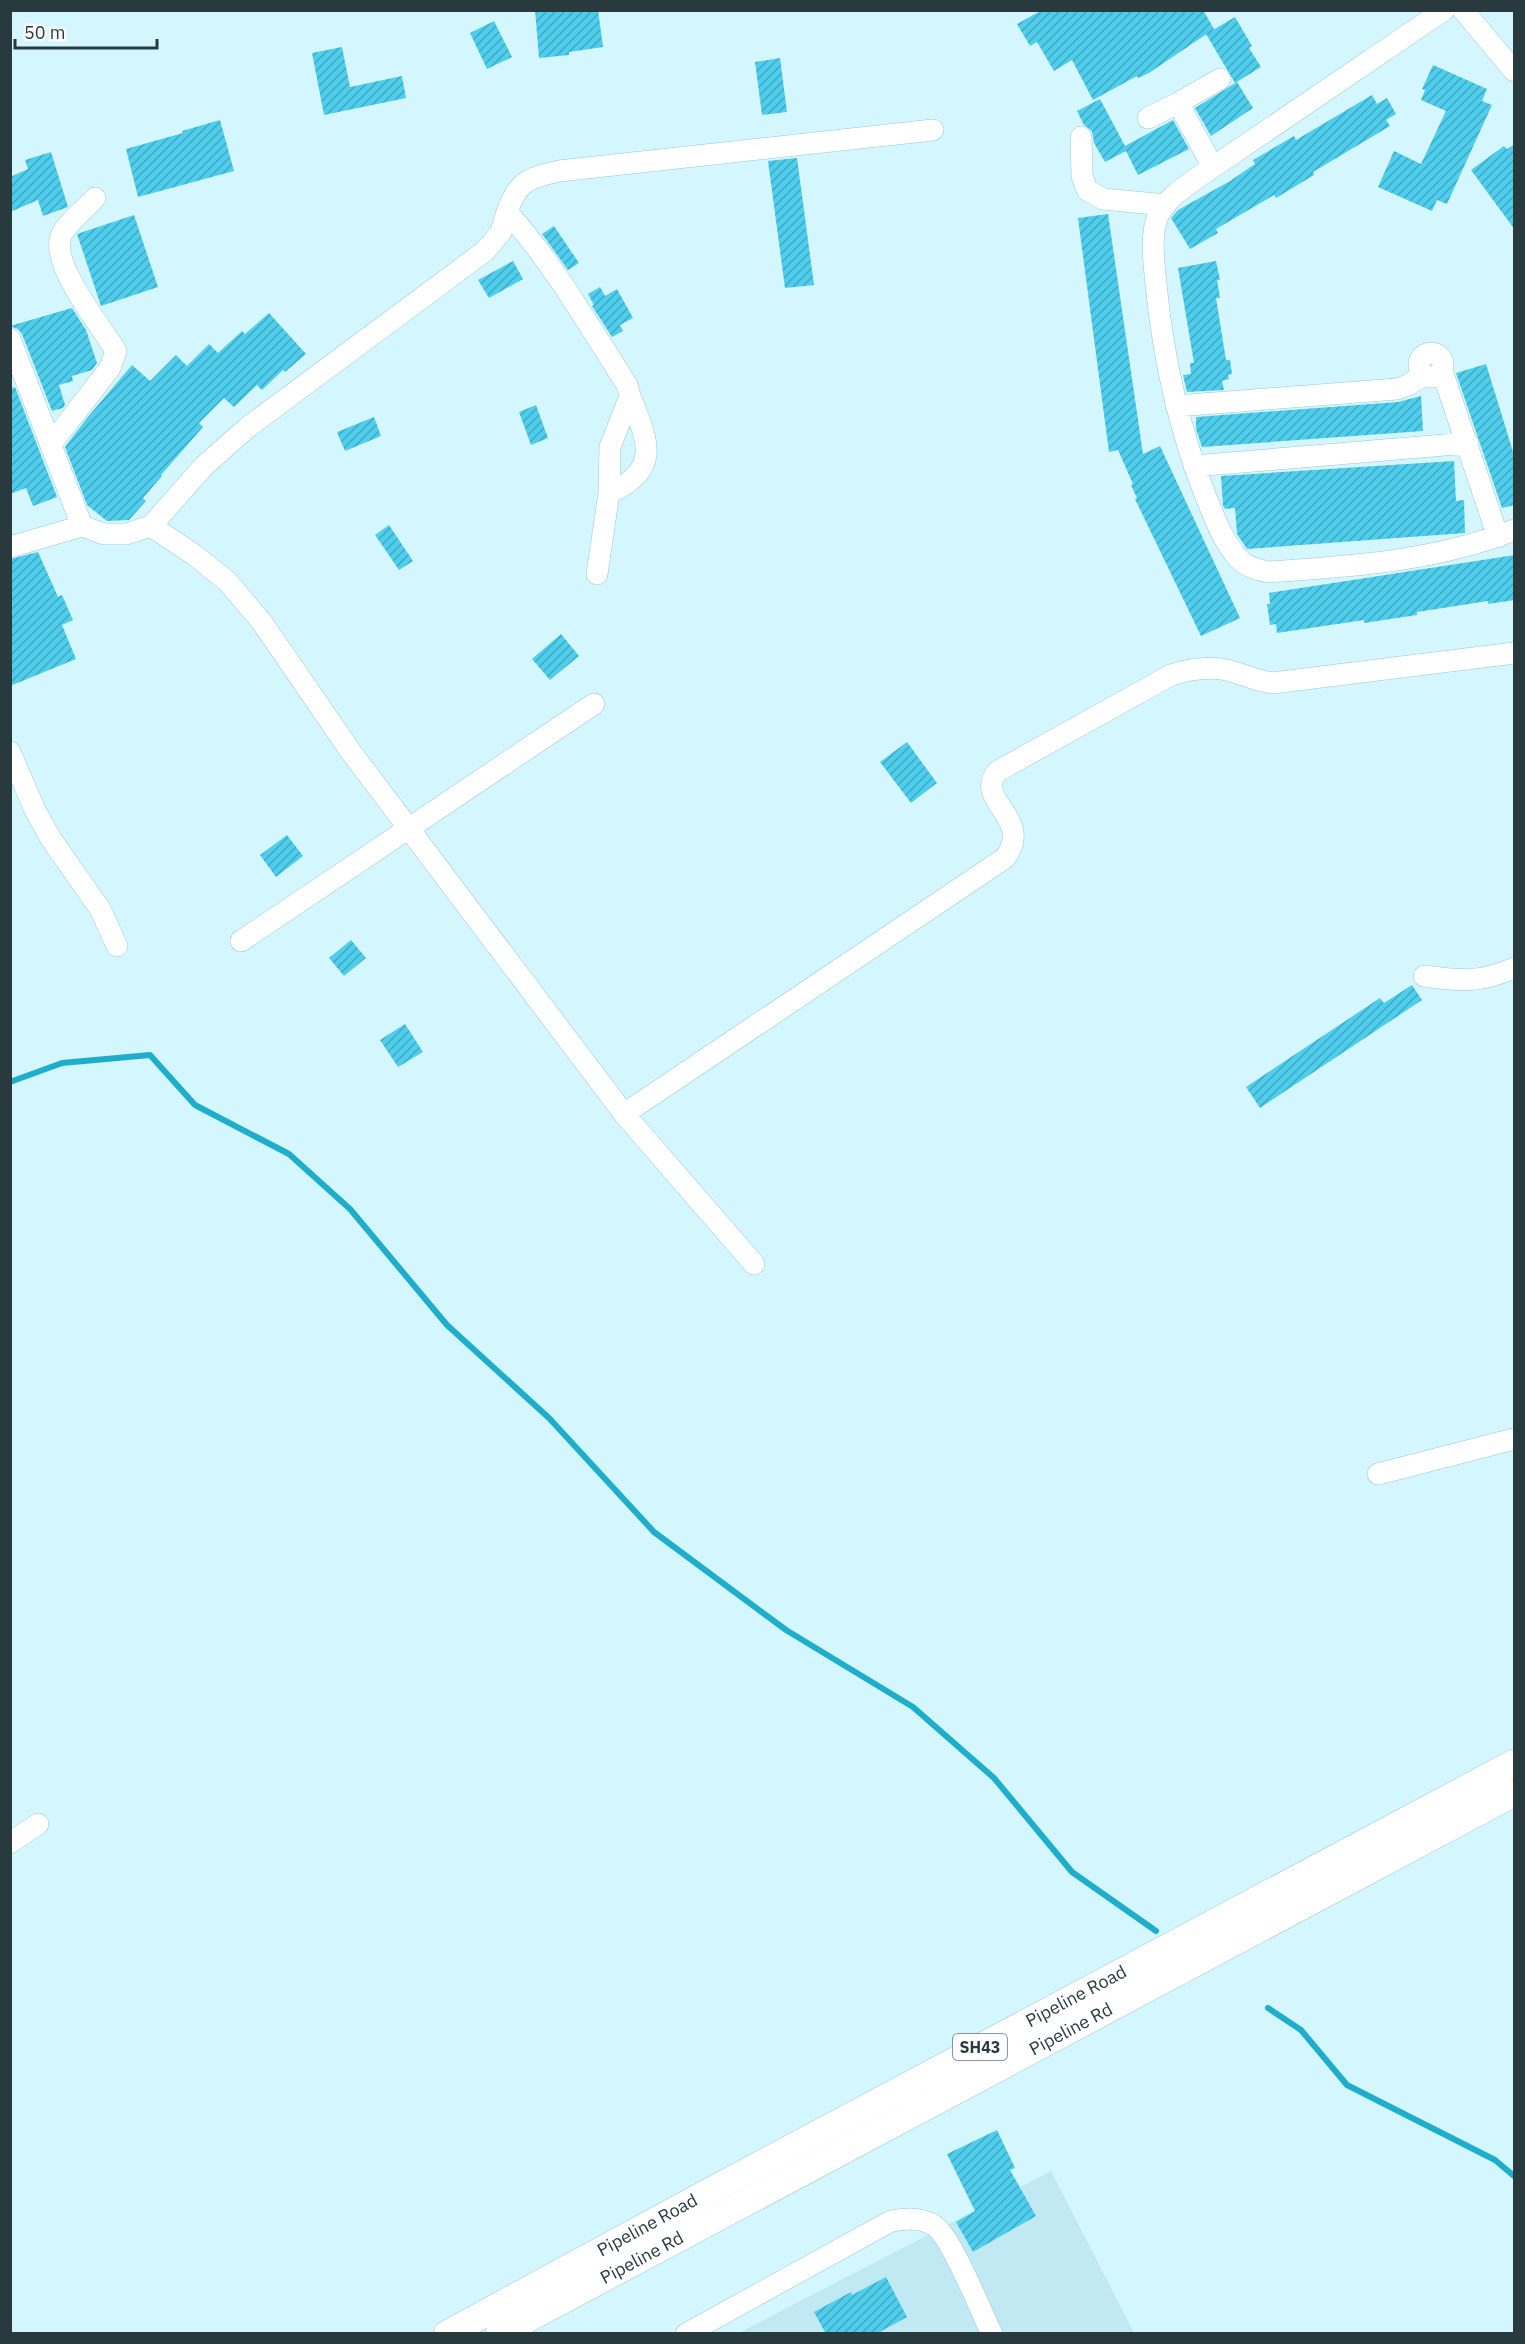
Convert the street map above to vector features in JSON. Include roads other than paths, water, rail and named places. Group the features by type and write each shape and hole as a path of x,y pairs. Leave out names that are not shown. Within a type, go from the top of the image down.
{"main road":[{"name":"Pipeline Road","path":"456,2331 499,2327 1515,1763"},
{"name":"Pipeline Rd","path":"499,2327 1515,1793"}],"street":[{"path":"1176,406 1397,389 1433,373 1468,444 1506,533 1461,548 1378,564 1269,572 1252,569 1239,560 1221,535 1194,466 1176,406 1159,322 1153,252 1157,218 1170,198 1444,10"},
{"path":"1463,10 1515,70"},
{"path":"1148,118 1220,79"},
{"path":"1178,102 1213,167"},
{"path":"10,547 82,526 104,534 126,534 151,526 204,466 248,427 485,251 501,232 513,194 521,183 537,176 559,171 933,130"},
{"path":"1081,137 1082,176 1087,190 1103,199 1166,204"},
{"path":"51,444 110,368 116,351 74,287 61,256 61,235 95,198"},
{"path":"507,212 537,248 627,385 646,438 648,453 646,463 636,476 621,488 609,493"},
{"path":"10,339 82,526"},
{"path":"597,574 609,493 610,447 630,396"},
{"path":"1194,466 1468,444"},
{"path":"151,526 227,580 261,621 351,752 624,1113 754,1264"},
{"path":"624,1113 1005,858 1013,847 1012,824 993,794 990,786 991,778 998,771 1171,675 1203,668 1228,670 1255,681 1273,682 1515,653"},
{"path":"241,941 594,704"},
{"path":"10,753 40,820 100,909 117,946"},
{"path":"1424,976 1463,981 1498,975 1515,968"},
{"path":"1378,1474 1515,1439"},
{"path":"10,1843 38,1824"},
{"path":"686,2334 891,2221 914,2218 934,2224 948,2241 992,2334"}],"waterway":[{"path":"10,1082 62,1063 150,1055 195,1105 289,1154 350,1209 447,1325 549,1418 654,1532 786,1630 913,1707 994,1778 1072,1872 1156,1931"},
{"path":"1268,2008 1301,2030 1347,2085 1495,2160 1514,2176"}]}
